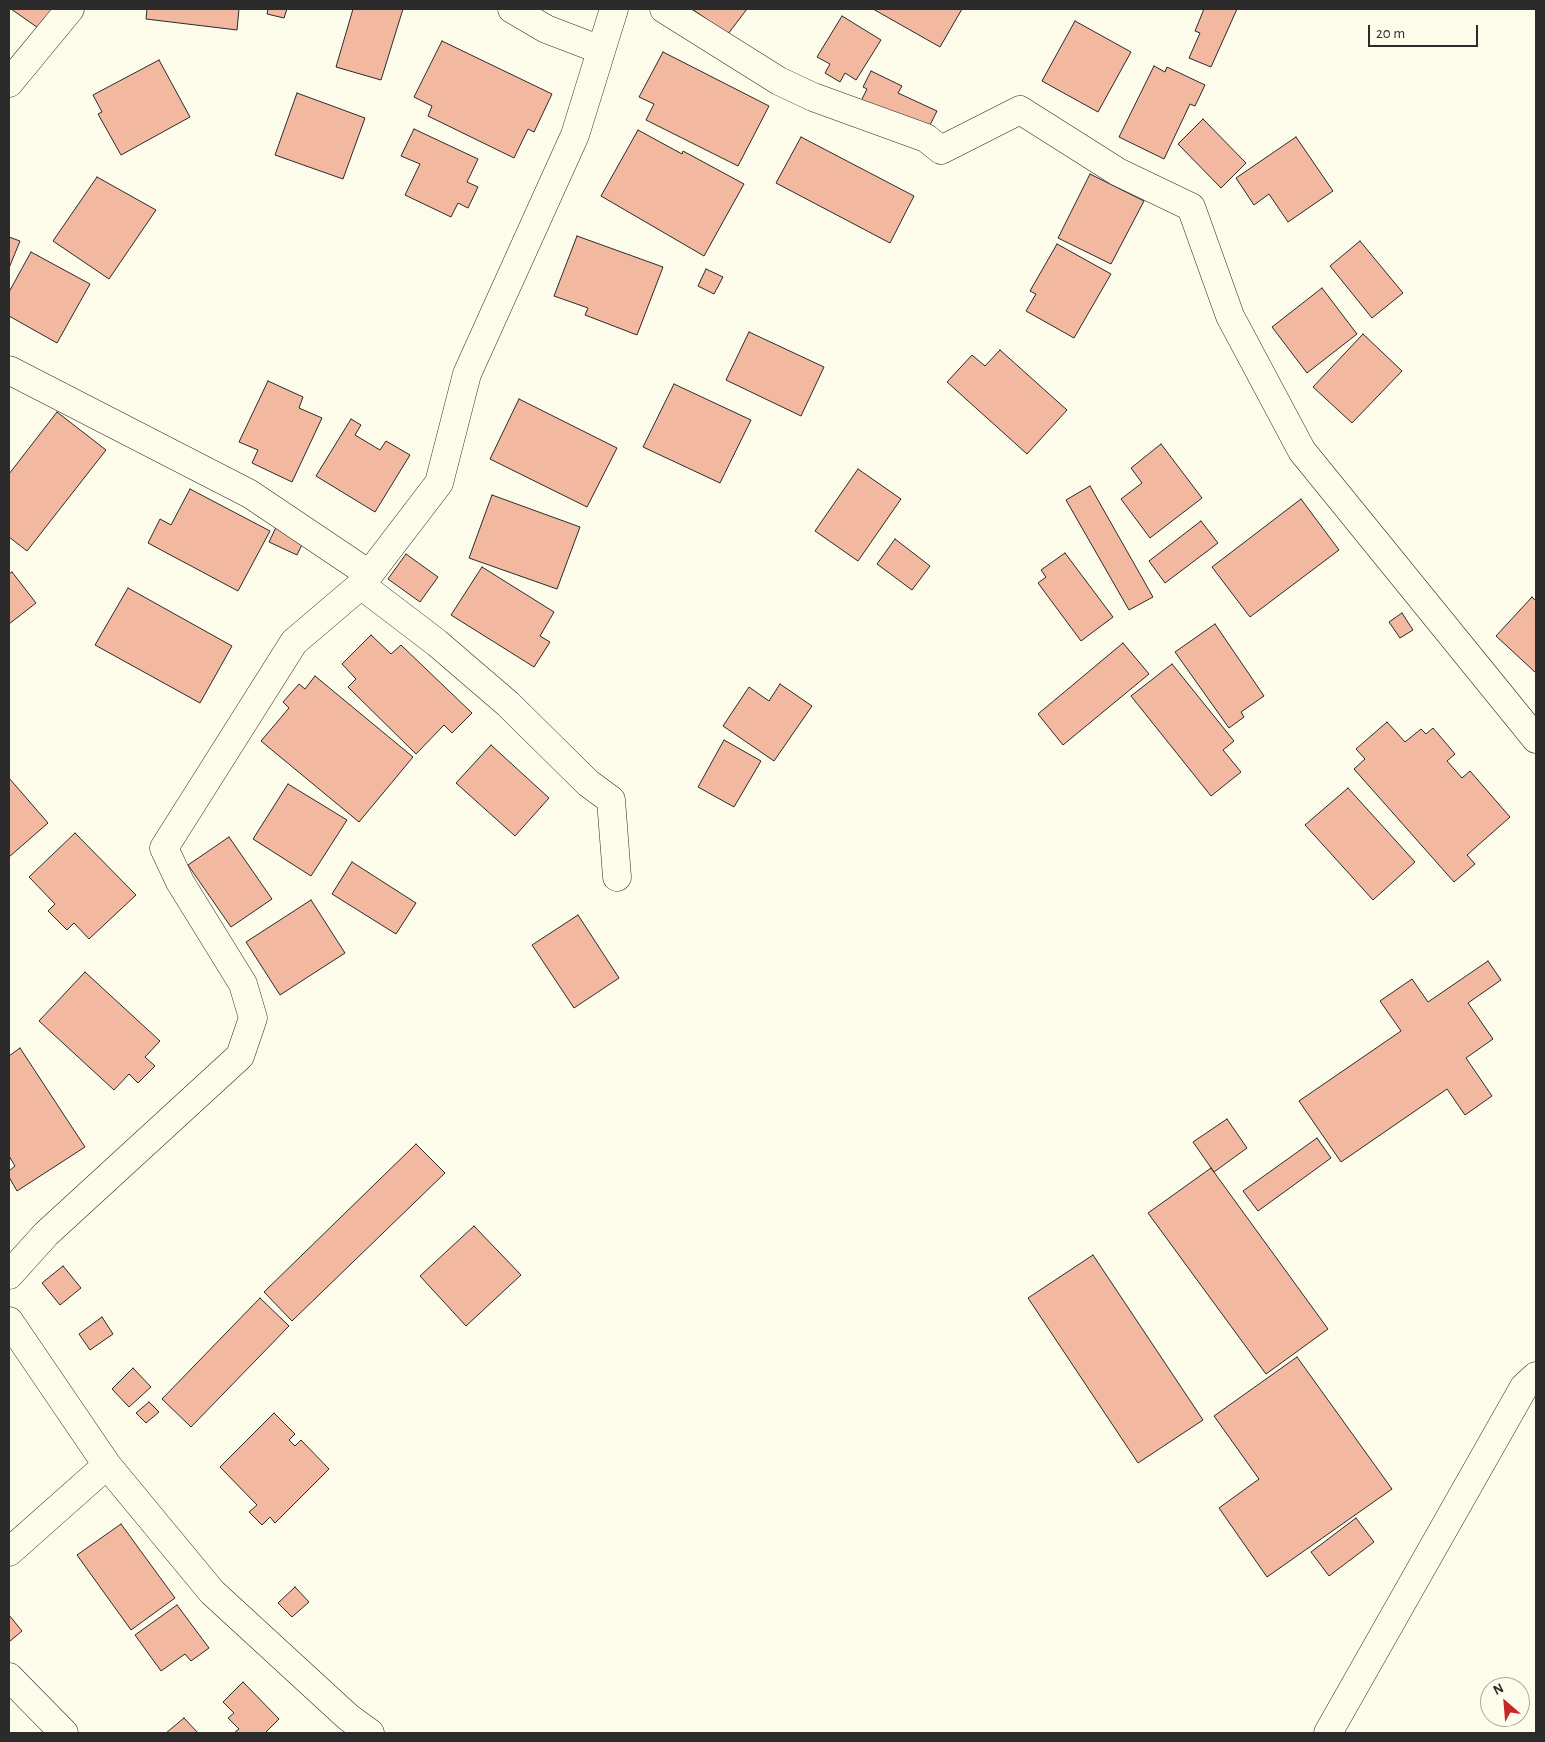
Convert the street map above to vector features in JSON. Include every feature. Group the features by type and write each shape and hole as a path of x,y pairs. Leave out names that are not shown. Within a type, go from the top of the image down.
{"street":[{"path":"9,83 70,9"},
{"path":"512,9 546,29 601,50"},
{"path":"9,1275 46,1234 240,1056 253,1018 244,984 180,882 164,848 294,642 365,580 439,483 467,374 575,135 614,9"},
{"path":"664,9 779,81 813,97 926,138 942,150 1020,110 1118,172 1190,208 1230,316 1302,451 1536,739"},
{"path":"9,370 250,494 365,580 508,704 588,783 612,800 618,877"},
{"path":"9,1321 107,1465 212,1592 348,1717 370,1733"},
{"path":"1328,1733 1524,1387 1536,1376"},
{"path":"9,1552 107,1465"},
{"path":"9,1676 64,1733"}],"building":[{"path":"11,9 61,9 44,32"},
{"path":"147,9 239,9 237,30 146,19"},
{"path":"268,9 287,9 284,18 267,14"},
{"path":"353,9 403,9 381,80 336,67"},
{"path":"692,9 747,9 728,34"},
{"path":"873,9 962,9 940,47"},
{"path":"1204,9 1237,9 1211,67 1189,58 1200,33 1195,31"},
{"path":"842,16 881,40 856,80 845,73 840,82 825,73 830,64 817,57"},
{"path":"1075,21 1131,52 1098,112 1042,81"},
{"path":"442,41 552,94 534,132 528,129 514,158 428,116 432,106 414,97"},
{"path":"663,52 769,106 738,166 646,120 654,104 639,97"},
{"path":"159,60 190,117 121,155 98,114 102,112 93,95"},
{"path":"1154,66 1165,72 1167,67 1205,85 1195,106 1190,104 1164,159 1119,137"},
{"path":"871,71 902,86 898,93 937,111 925,135 860,103 867,89 863,87"},
{"path":"297,93 365,118 343,179 275,155"},
{"path":"1203,119 1246,163 1221,188 1178,144"},
{"path":"414,129 478,159 467,182 478,187 468,208 458,203 451,217 405,195 420,164 401,156"},
{"path":"638,130 682,154 683,151 744,184 704,256 601,196"},
{"path":"801,137 914,196 890,243 776,183"},
{"path":"1296,137 1333,191 1288,222 1269,194 1254,205 1236,178"},
{"path":"1090,174 1144,201 1111,264 1058,238"},
{"path":"97,177 156,210 109,279 53,241"},
{"path":"577,236 663,267 637,335 585,315 588,308 554,296"},
{"path":"9,237 20,241 9,268"},
{"path":"1360,241 1403,293 1372,318 1330,266"},
{"path":"1057,244 1111,274 1074,338 1026,311 1036,294 1030,291"},
{"path":"31,252 90,284 57,343 9,316 9,292"},
{"path":"706,269 723,277 714,294 698,286"},
{"path":"1322,288 1357,334 1307,373 1272,327"},
{"path":"749,332 824,367 801,416 726,380"},
{"path":"1363,334 1402,371 1352,423 1313,387"},
{"path":"1000,350 1067,410 1027,454 947,382 972,355 985,366"},
{"path":"268,381 303,397 299,408 322,418 292,482 252,463 258,450 239,442"},
{"path":"674,384 751,420 720,483 643,447"},
{"path":"519,399 617,448 587,507 490,459"},
{"path":"57,412 106,450 27,551 9,537 9,474"},
{"path":"351,419 361,425 355,435 380,450 386,441 410,455 375,512 316,476"},
{"path":"1161,444 1202,498 1150,538 1121,499 1142,483 1131,468"},
{"path":"858,469 901,499 858,561 815,531"},
{"path":"1090,486 1153,597 1129,610 1066,500"},
{"path":"190,489 270,531 238,591 148,543 160,519 171,525"},
{"path":"492,495 580,527 557,589 469,558"},
{"path":"1301,499 1339,550 1250,617 1212,567"},
{"path":"279,521 307,534 297,555 269,542"},
{"path":"1201,521 1218,543 1165,583 1149,561"},
{"path":"895,539 930,566 912,590 877,564"},
{"path":"1065,553 1113,617 1081,641 1038,583 1046,577 1041,570"},
{"path":"406,554 438,577 420,602 388,579"},
{"path":"482,567 554,612 540,636 550,642 534,667 451,615"},
{"path":"12,572 36,603 9,624 9,574"},
{"path":"128,588 232,646 200,703 95,645"},
{"path":"1532,597 1536,601 1536,673 1496,636"},
{"path":"1402,613 1413,630 1400,638 1389,622"},
{"path":"1215,624 1264,696 1241,712 1244,717 1229,728 1175,652"},
{"path":"371,635 391,654 401,645 472,713 452,733 444,725 416,754 348,687 356,679 342,664"},
{"path":"1123,643 1149,674 1063,745 1038,714"},
{"path":"1172,664 1234,741 1223,750 1241,772 1211,796 1131,696"},
{"path":"315,676 413,757 359,822 261,741 289,708 283,702 299,684 305,689"},
{"path":"780,684 812,706 774,761 723,726 749,687 769,701"},
{"path":"1387,722 1405,742 1421,729 1426,734 1433,728 1455,754 1447,761 1462,778 1470,771 1510,817 1467,855 1475,864 1454,882 1354,769 1365,759 1356,749"},
{"path":"724,740 761,761 734,807 698,787"},
{"path":"491,745 549,798 515,836 456,783"},
{"path":"9,778 48,823 9,857"},
{"path":"288,784 347,820 311,876 253,839"},
{"path":"1348,788 1415,862 1373,900 1305,825"},
{"path":"75,833 136,895 89,939 74,923 67,930 48,911 55,904 29,877"},
{"path":"229,837 272,899 231,927 188,865"},
{"path":"352,862 416,903 396,934 332,894"},
{"path":"311,900 345,953 280,995 246,942"},
{"path":"578,915 619,978 574,1008 532,945"},
{"path":"1488,961 1501,980 1468,1003 1493,1039 1466,1058 1492,1096 1465,1115 1447,1089 1341,1162 1299,1101 1401,1031 1380,1001 1412,979 1428,1002"},
{"path":"85,972 160,1041 145,1057 155,1066 138,1083 129,1074 114,1090 39,1021"},
{"path":"20,1048 85,1147 17,1191 9,1177 9,1171 15,1166 9,1156 9,1056"},
{"path":"1227,1119 1247,1148 1214,1172 1193,1142"},
{"path":"1317,1138 1331,1158 1258,1211 1243,1191"},
{"path":"416,1144 445,1173 292,1321 264,1292"},
{"path":"1211,1168 1328,1329 1266,1374 1148,1213"},
{"path":"474,1226 521,1275 466,1326 420,1276"},
{"path":"1093,1255 1203,1420 1138,1463 1028,1298"},
{"path":"63,1266 81,1288 60,1305 42,1283"},
{"path":"260,1298 289,1326 191,1427 162,1399"},
{"path":"102,1317 113,1334 90,1350 79,1334"},
{"path":"1297,1357 1392,1489 1267,1577 1219,1508 1259,1479 1214,1416"},
{"path":"133,1368 151,1387 129,1407 112,1389"},
{"path":"149,1402 159,1412 146,1423 136,1413"},
{"path":"274,1413 295,1434 289,1440 295,1446 301,1440 329,1469 275,1523 270,1517 262,1525 249,1512 257,1505 220,1467"},
{"path":"1356,1518 1374,1542 1329,1576 1311,1552"},
{"path":"121,1524 175,1598 131,1630 77,1555"},
{"path":"295,1587 309,1602 292,1617 278,1603"},
{"path":"177,1605 209,1648 191,1661 185,1654 161,1671 135,1635"},
{"path":"9,1615 22,1631 9,1642"},
{"path":"243,1682 279,1719 265,1733 234,1733 239,1729 228,1718 234,1713 223,1702"},
{"path":"184,1718 198,1733 166,1733"}]}
